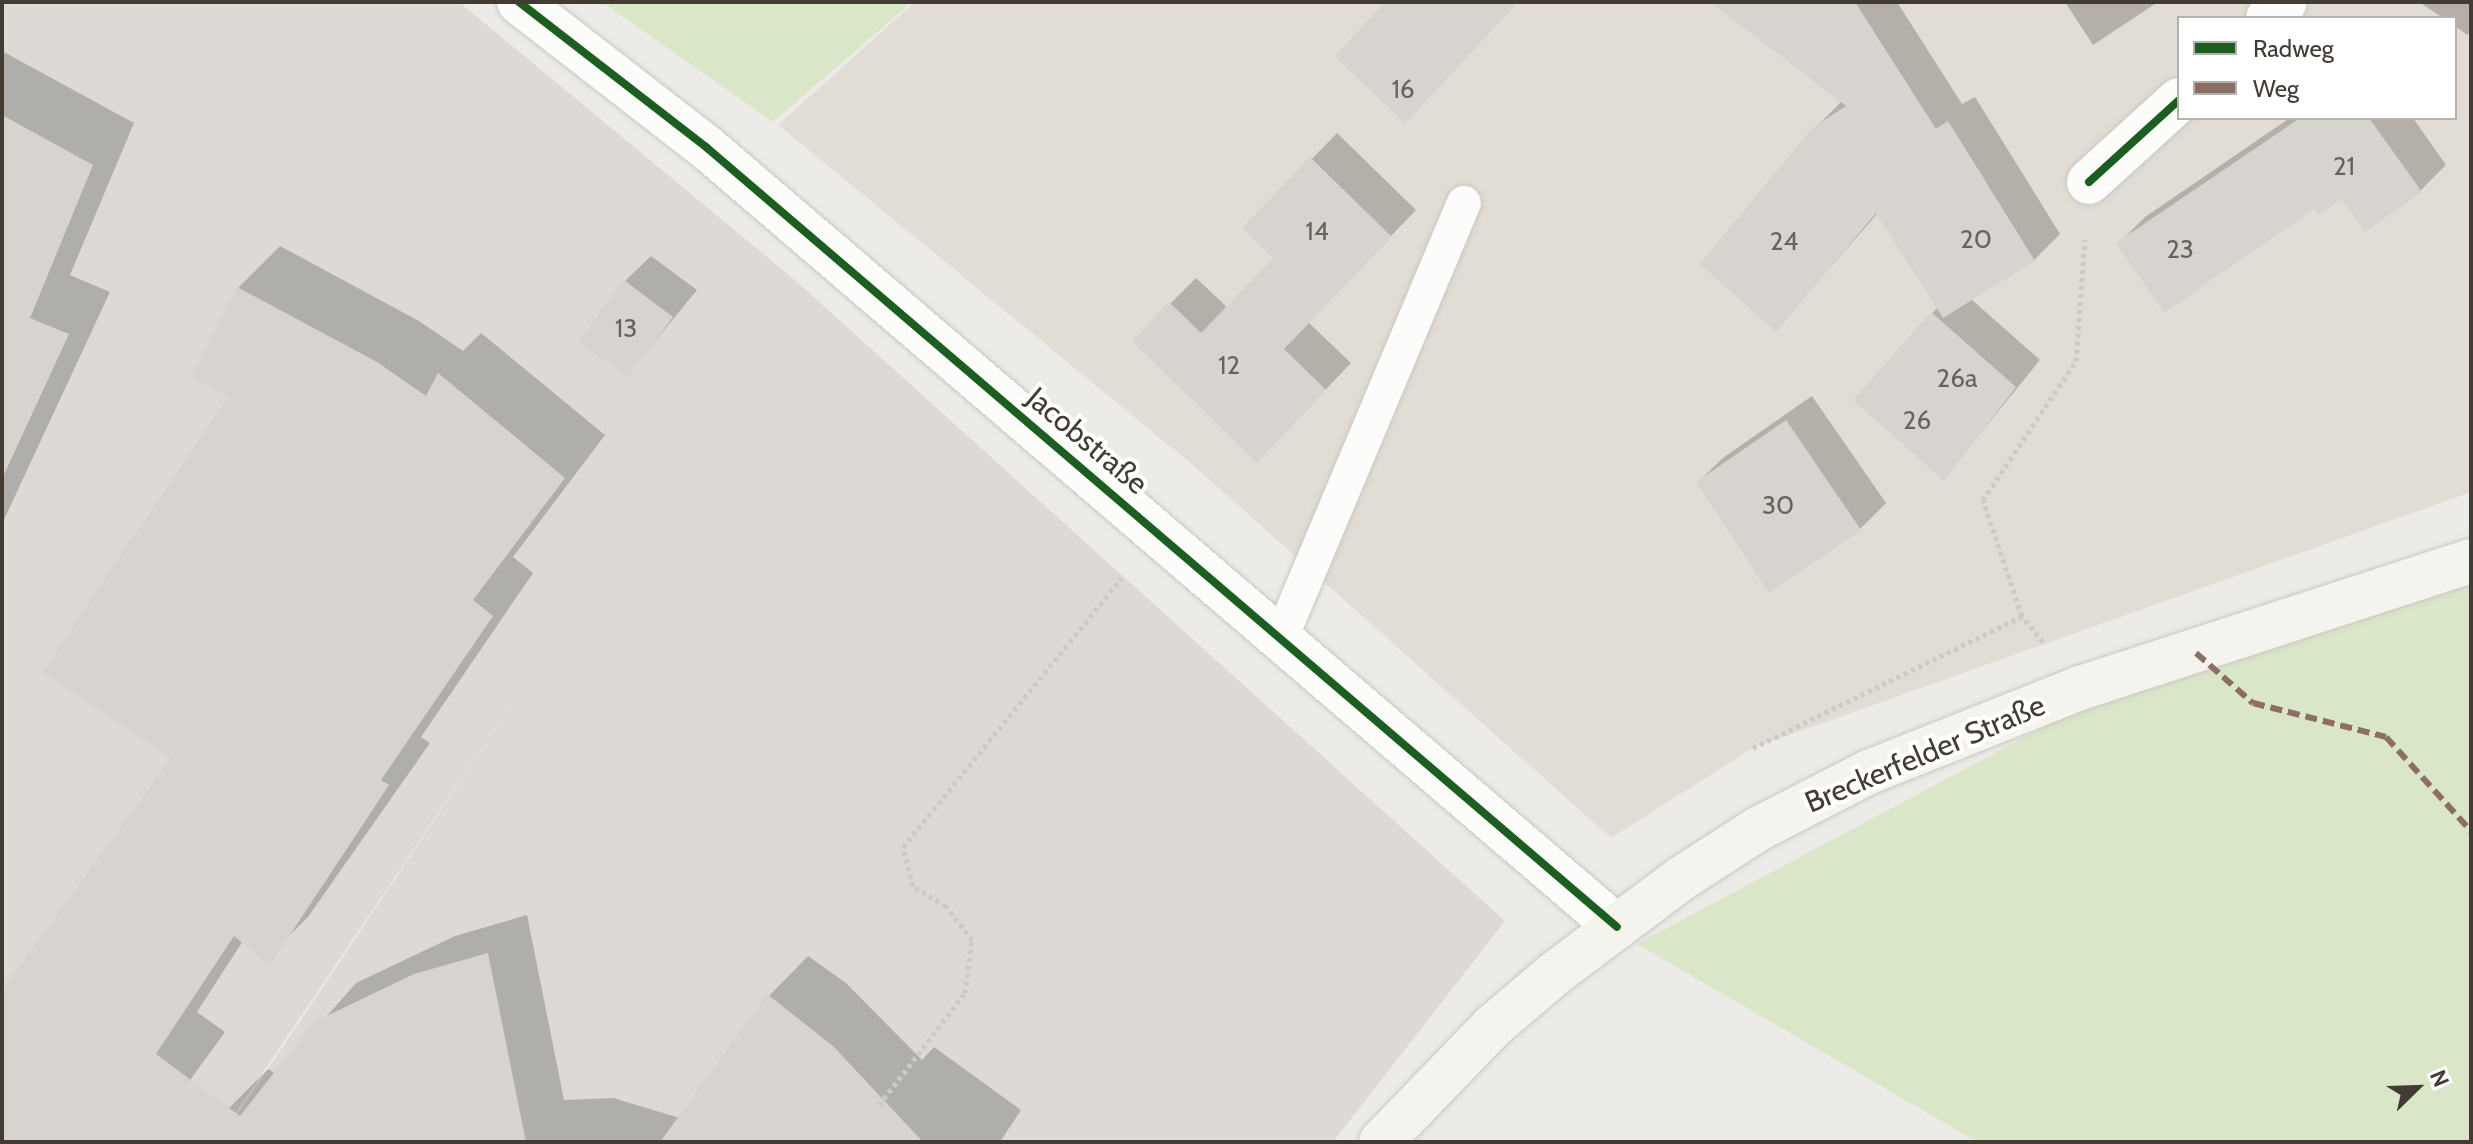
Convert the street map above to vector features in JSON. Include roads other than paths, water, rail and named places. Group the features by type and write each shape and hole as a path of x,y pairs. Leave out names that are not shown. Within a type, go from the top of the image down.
{"main road":[{"name":"Breckerfelder Straße","path":"1381,1142 1493,1026 1617,927 1758,829 1869,772 2080,688 2471,561"}],"street":[{"name":"Jacobstraße","path":"519,2 706,147 1617,927"},
{"path":"2270,16 2285,2"},
{"path":"2089,182 2177,102"}],"lane":[{"path":"1281,638 1464,203"}]}
